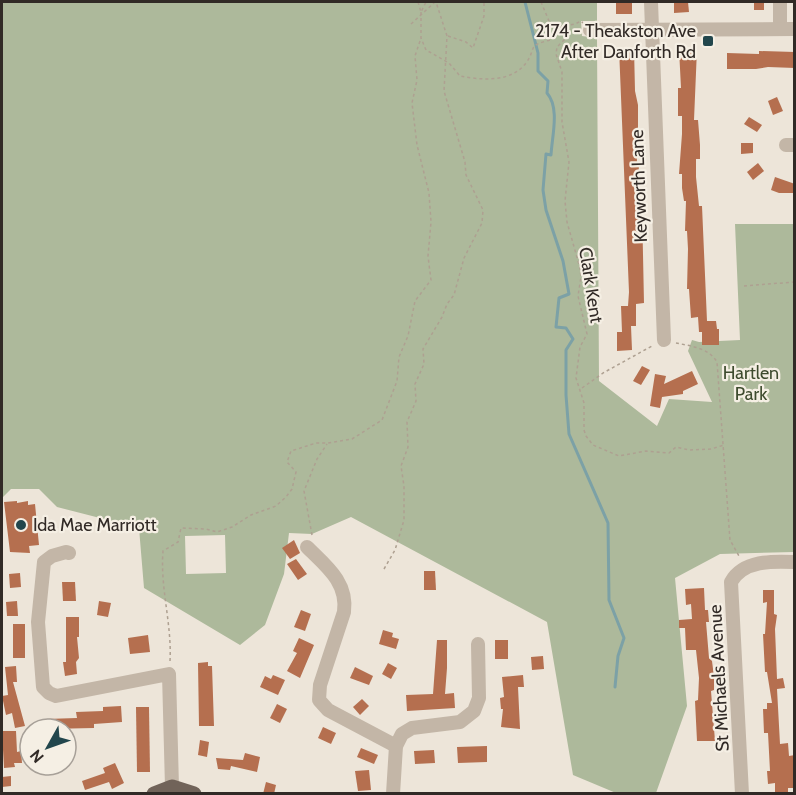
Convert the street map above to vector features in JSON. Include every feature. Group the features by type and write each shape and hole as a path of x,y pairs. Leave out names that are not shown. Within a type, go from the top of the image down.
{"main road":[{"path":"154,794 172,787 194,794"}],"street":[{"name":"Keyworth Lane","path":"651,2 664,340"},
{"path":"780,2 780,28"},
{"path":"590,30 795,29"},
{"path":"308,547 339,581 344,599 344,612 320,685 319,700 328,710 396,746"},
{"path":"69,554 66,552 52,556 44,562 38,622 41,679 45,690 52,695 60,695 169,674 172,787"},
{"path":"746,567 795,562"},
{"name":"St Michaels Avenue","path":"742,794 731,582 746,567"},
{"path":"393,794 396,746 400,736 408,730 456,723 468,718 474,711 479,699 478,644"}],"path":[{"path":"169,674 170,652 161,566 163,551 178,542 181,528 217,532 232,527 257,512 276,506 286,498 295,482 296,472 286,462 291,451 316,443 352,439 382,420 397,381 399,357 408,336 415,301 431,280 428,256 430,200 417,145 412,103 417,80 415,56 421,38 421,12 418,2"},
{"path":"421,12 426,2"},
{"path":"384,569 395,550 404,520 404,486 401,466 408,447 407,422 416,401 415,384 424,364 423,349 454,295 464,258 482,223 483,210 466,175 465,162 444,91 447,36 436,2 411,24"},
{"path":"447,36 466,42 473,48 484,16 484,2"},
{"path":"541,2 549,21 558,27 581,21 590,30"},
{"name":"Clark Kent","path":"558,27 566,35 556,51 564,84 562,122 569,162 565,212 580,268 578,296 587,333 580,347 576,378 584,403 586,436 593,445 620,456 646,451 669,453 676,447 689,450 711,449 724,445"},
{"path":"421,38 426,50 449,63 460,76 486,78 506,77 517,72 527,62 530,51 536,43 550,39"},
{"path":"744,286 795,282"},
{"path":"581,388 603,373 664,340 691,346 713,356 717,362 730,540 746,567"},
{"path":"308,547 312,534 304,492 317,459 328,443"}],"green space":[{"name":"Hartlen Park","path":"2,2 597,2 597,21 581,21 582,36 597,38 599,381 657,426 669,399 712,402 688,351 692,340 699,342 740,340 735,224 794,224 794,552 720,554 675,578 687,706 656,793 616,793 573,775 547,622 351,517 312,534 289,533 284,574 265,625 240,645 144,588 139,528 57,507 39,489 11,489 2,498","holes":["225,535 226,573 186,574 185,536"]}],"building":[{"path":"674,2 688,2 689,12 674,13"},
{"path":"754,2 764,2 764,10 754,10"},
{"path":"616,3 632,3 632,14 616,14"},
{"path":"619,48 634,48 635,91 638,105 638,143 636,143 637,162 639,162 638,192 642,206 644,303 636,304 636,326 631,326 632,350 617,351 617,332 622,332 621,306 628,306 629,292"},
{"path":"679,49 697,49 694,120 698,120 700,159 696,159 696,177 699,206 702,206 707,321 716,321 717,329 719,329 719,345 702,345 702,332 699,332 698,317 691,318 689,289 687,289 686,201 684,201 682,188 682,174 679,174 682,116 678,116 678,88 681,88"},
{"path":"759,51 795,52 795,68 727,69 727,53 759,54"},
{"path":"777,97 783,111 773,115 768,101"},
{"path":"749,117 762,125 757,132 744,124"},
{"path":"741,143 753,143 753,153 741,154"},
{"path":"758,163 764,171 753,180 747,172"},
{"path":"775,177 795,184 795,193 779,193 771,190"},
{"path":"642,366 650,370 641,385 633,381"},
{"path":"692,371 698,384 683,391 683,394 662,397 660,408 650,406 655,374 666,376 664,384"},
{"name":"Ida Mae Marriott","path":"17,501 17,503 28,501 28,505 35,504 39,545 29,546 30,553 10,552 4,502"},
{"path":"294,540 300,553 290,559 282,548"},
{"path":"296,559 307,574 298,580 287,564"},
{"path":"424,571 435,571 436,590 424,590"},
{"path":"20,573 21,587 10,588 9,574"},
{"path":"62,582 75,582 76,601 63,601"},
{"path":"704,588 705,610 708,610 709,622 706,622 709,658 712,661 714,677 714,690 711,691 715,741 697,741 695,701 698,700 699,678 696,650 686,650 685,628 679,628 679,620 692,619 691,604 686,605 685,589"},
{"path":"763,590 774,590 774,614 777,615 775,629 777,679 783,678 785,688 777,689 780,744 788,743 789,756 795,755 795,788 788,788 788,794 775,794 775,783 768,784 767,771 770,771 768,733 764,733 763,709 767,709 767,703 772,703 767,672 765,672 763,634 765,634 767,602 763,603"},
{"path":"17,601 18,616 7,616 6,602"},
{"path":"99,601 111,603 108,617 97,615"},
{"path":"301,610 311,614 305,631 294,627"},
{"path":"66,617 79,617 79,637 77,637 79,658 76,662 77,674 65,676 63,662 66,662"},
{"path":"13,624 25,624 25,658 13,658"},
{"path":"383,630 393,633 392,637 399,639 396,649 379,644"},
{"path":"148,635 150,652 130,654 128,638"},
{"path":"299,638 314,645 300,678 287,671 297,653 293,651"},
{"path":"437,640 447,640 445,694 454,693 455,708 407,711 406,695 433,694"},
{"path":"495,640 508,640 508,659 495,659"},
{"path":"543,656 544,669 532,670 531,657"},
{"path":"208,662 208,666 212,666 214,726 199,726 198,663"},
{"path":"388,663 397,668 391,679 382,674"},
{"path":"16,666 17,682 13,682 23,717 18,717 18,727 15,728 12,713 6,715 2,696 8,695 5,667"},
{"path":"355,667 373,676 369,685 350,678"},
{"path":"273,675 285,680 278,695 260,687 265,676 271,679"},
{"path":"523,675 524,687 518,687 520,729 501,727 503,709 501,709 500,698 504,697 502,677"},
{"path":"362,699 369,706 360,715 353,707"},
{"path":"277,704 287,709 280,723 270,718"},
{"path":"121,706 122,722 94,724 94,728 78,728 76,712 103,711 103,707"},
{"path":"136,707 149,707 150,772 137,772"},
{"path":"323,727 336,733 331,744 318,738"},
{"path":"2,731 16,731 18,763 14,763 15,767 4,768"},
{"path":"200,740 209,742 207,757 198,755"},
{"path":"487,746 487,762 458,763 457,747"},
{"path":"361,748 378,755 374,764 357,757"},
{"path":"434,750 435,763 415,764 414,751"},
{"path":"245,753 260,757 257,772 231,766 230,770 218,769 216,758 243,760"},
{"path":"115,763 124,783 112,789 109,782 85,790 82,781 105,773 103,768"},
{"path":"369,770 371,790 358,791 355,771"},
{"path":"11,776 11,786 2,787 2,777"},
{"path":"266,782 276,785 274,794 263,794"}],"waterway":[{"path":"525,2 538,53 538,71 548,81 547,93 551,99 554,114 551,155 546,154 543,190 546,210 563,261 569,294 559,298 556,327 566,328 573,339 566,350 569,434 608,523 609,600 624,638 618,656 615,687"}],"place":[{"name":"2174 - Theakston Ave After Danforth Rd","path":"708,41"},
{"name":"Ida Mae Marriott","path":"21,525"}]}
